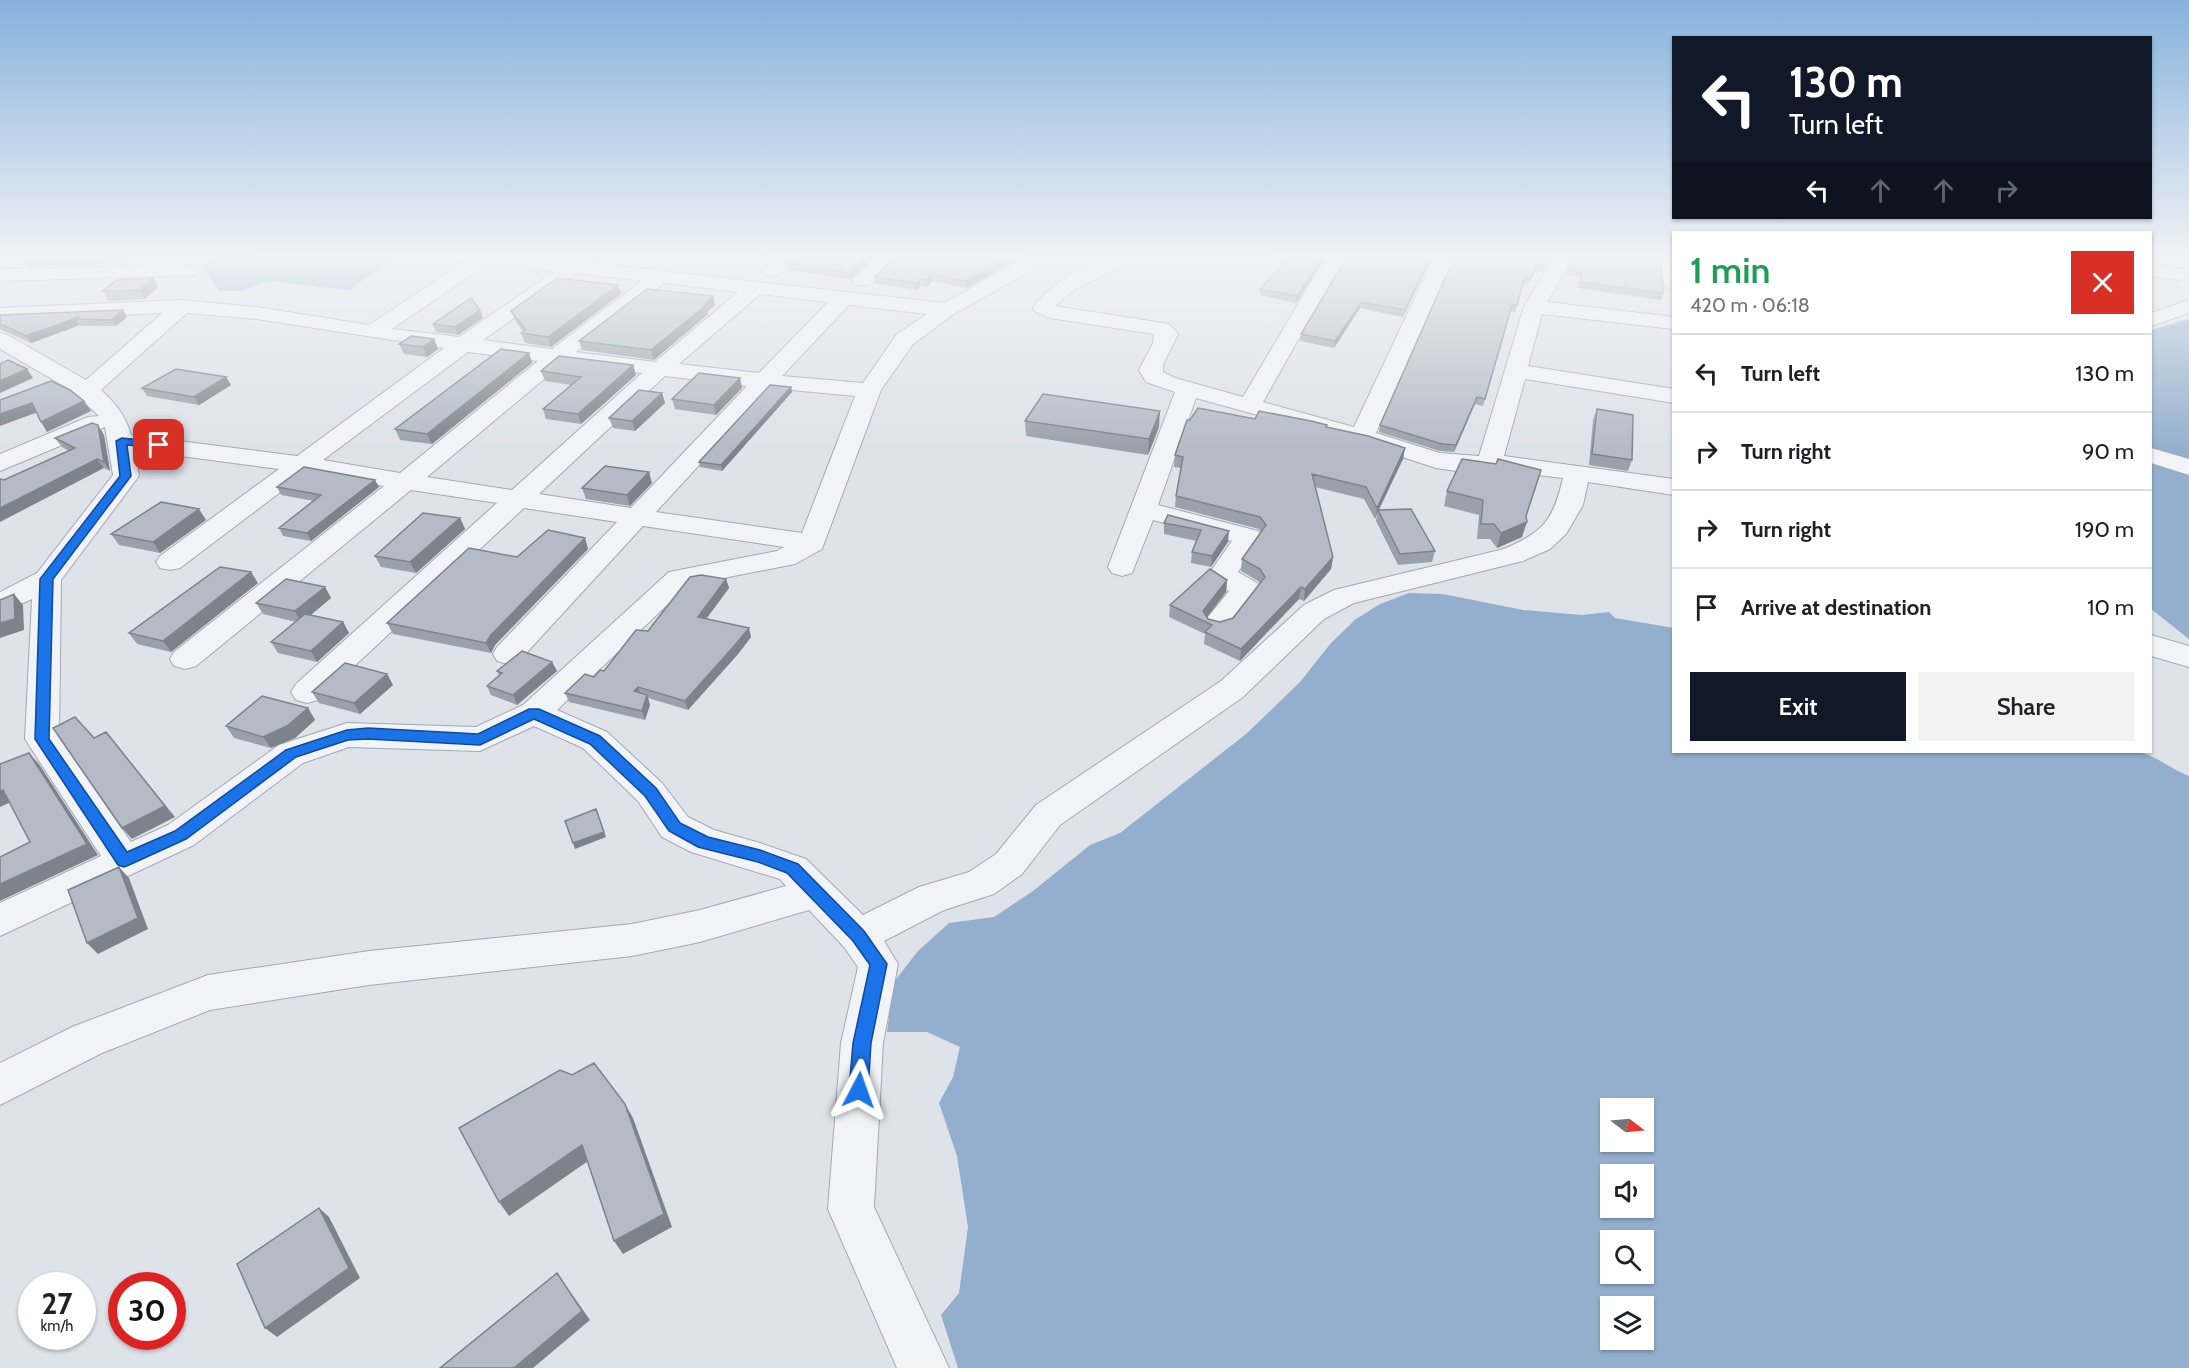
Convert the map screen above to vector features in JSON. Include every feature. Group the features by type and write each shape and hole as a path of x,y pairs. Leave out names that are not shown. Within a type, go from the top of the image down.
{"street":[{"path":"88,390 165,321"},
{"path":"301,321 557,356 763,381 869,390"},
{"path":"373,332 390,321"},
{"path":"170,562 496,321"},
{"path":"185,659 603,321"},
{"path":"308,692 520,500 661,368 716,321"},
{"path":"508,654 822,321"},
{"path":"0,920 181,835 291,754 347,735 358,734 480,740 534,713 680,578 785,558 812,543 869,390 905,339 931,321"},
{"path":"1108,321 1161,329 1167,334 1150,370 1154,377 1188,390 1362,437 1436,460 1463,464 1489,463 1537,467 1672,487"},
{"path":"1249,406 1298,321"},
{"path":"1362,437 1415,321"},
{"path":"1489,463 1530,321"},
{"path":"1654,321 1672,323"},
{"path":"0,604 47,579 126,476 117,428 88,390 52,381 4,347"},
{"path":"1515,371 1672,396"},
{"path":"1122,567 1188,390"},
{"path":"0,463 117,428 403,482 812,543"},
{"path":"2152,455 2189,467"},
{"path":"858,936 932,898 981,883 1009,864 1048,815 1232,689 1314,612 1344,596 1513,555 1540,543 1556,528 1570,505 1577,473"},
{"path":"1143,509 1248,537 1222,575 1246,589 1219,622"},
{"path":"47,579 42,739 124,861"},
{"path":"2152,645 2189,657"},
{"path":"534,713 595,740 650,792 675,827 704,842 790,872 858,936 878,964 862,1043 851,1209 923,1368"},
{"path":"0,1085 87,1040 208,993 369,968 632,940 700,926 790,872"}],"water":[{"path":"2189,321 2189,639 2152,610 2152,330"},
{"path":"1409,593 1443,594 1523,610 1582,615 1609,612 1615,618 1672,628 1672,753 2141,753 2189,776 2189,1368 958,1368 941,1315 959,1293 968,1227 957,1156 939,1103 953,1077 960,1047 927,1032 887,1032 894,982 918,951 949,923 994,917 1033,891 1090,845 1120,833 1246,734 1300,682 1331,643 1356,619 1380,604"}],"building":[{"path":"0,321 68,321 26,336 0,324"},
{"path":"438,321 464,321 455,327 433,324"},
{"path":"519,321 570,321 548,337 521,333 526,330"},
{"path":"605,321 687,321 651,350 579,341"},
{"path":"1309,321 1348,321 1335,341 1301,334"},
{"path":"1426,321 1507,321 1485,399 1477,397 1456,445 1442,444 1380,425"},
{"path":"411,336 434,339 423,347 399,344"},
{"path":"501,349 529,353 427,434 395,429"},
{"path":"559,356 633,365 578,414 543,409 581,377 541,371"},
{"path":"8,360 27,369 0,381 0,364"},
{"path":"176,369 226,377 194,397 142,388"},
{"path":"699,373 740,378 714,405 672,399"},
{"path":"51,381 70,390 84,401 41,422 32,403 0,414 0,400"},
{"path":"770,385 791,387 721,465 699,462"},
{"path":"639,390 662,393 632,421 609,418"},
{"path":"1043,394 1160,411 1149,439 1025,421"},
{"path":"1198,408 1255,419 1259,411 1311,421 1405,448 1377,508 1366,487 1312,474 1333,557 1305,589 1301,587 1241,649 1205,632 1212,625 1170,605 1210,569 1227,580 1203,611 1208,619 1220,622 1233,618 1265,577 1260,569 1242,559 1266,525 1260,517 1176,496 1183,457 1175,455 1187,420 1190,420"},
{"path":"1597,409 1633,415 1632,460 1592,454"},
{"path":"92,423 98,425 104,462 97,459 0,508 0,479 4,480 75,448 55,438"},
{"path":"1462,459 1496,464 1498,459 1541,470 1526,516 1527,522 1501,533 1494,524 1481,524 1483,500 1447,491"},
{"path":"605,466 649,472 627,495 582,488"},
{"path":"304,467 375,480 307,533 279,528 321,495 277,487"},
{"path":"161,502 199,509 153,542 111,534"},
{"path":"1411,509 1435,551 1400,554 1378,510"},
{"path":"423,513 460,518 410,562 375,556"},
{"path":"1168,515 1229,531 1212,556 1192,552 1201,530 1164,523"},
{"path":"548,530 585,538 491,635 486,643 387,623 469,548 517,557"},
{"path":"220,567 251,572 163,641 129,633"},
{"path":"701,575 726,579 698,617 749,628 685,701 638,687 634,691 647,695 642,711 565,693 585,674 594,677 600,670 604,671 636,630 648,631 690,577"},
{"path":"286,579 325,587 295,611 256,603"},
{"path":"14,594 15,619 0,623 0,600"},
{"path":"305,614 343,622 311,651 271,642"},
{"path":"522,651 552,662 513,695 487,686 502,673 497,671"},
{"path":"345,663 387,674 354,703 312,692"},
{"path":"262,696 308,708 287,726 263,737 226,726"},
{"path":"75,717 94,738 106,732 165,806 122,828 53,728"},
{"path":"29,753 87,844 0,884 0,857 30,842 3,790 0,791 0,764"},
{"path":"596,809 604,832 573,843 565,821"},
{"path":"119,867 138,918 87,943 68,890"},
{"path":"594,1063 625,1104 664,1214 614,1241 582,1145 499,1202 459,1128 560,1070 572,1075"},
{"path":"319,1208 349,1268 265,1328 237,1264"},
{"path":"557,1273 582,1311 514,1368 440,1368"}],"route":[{"path":"159,445 122,441 126,476 47,579 42,739 124,861 181,835 291,754 347,735 480,740 534,713 595,740 650,792 675,827 704,842 760,857 793,869 858,936 878,964 862,1043 859,1090"}]}
